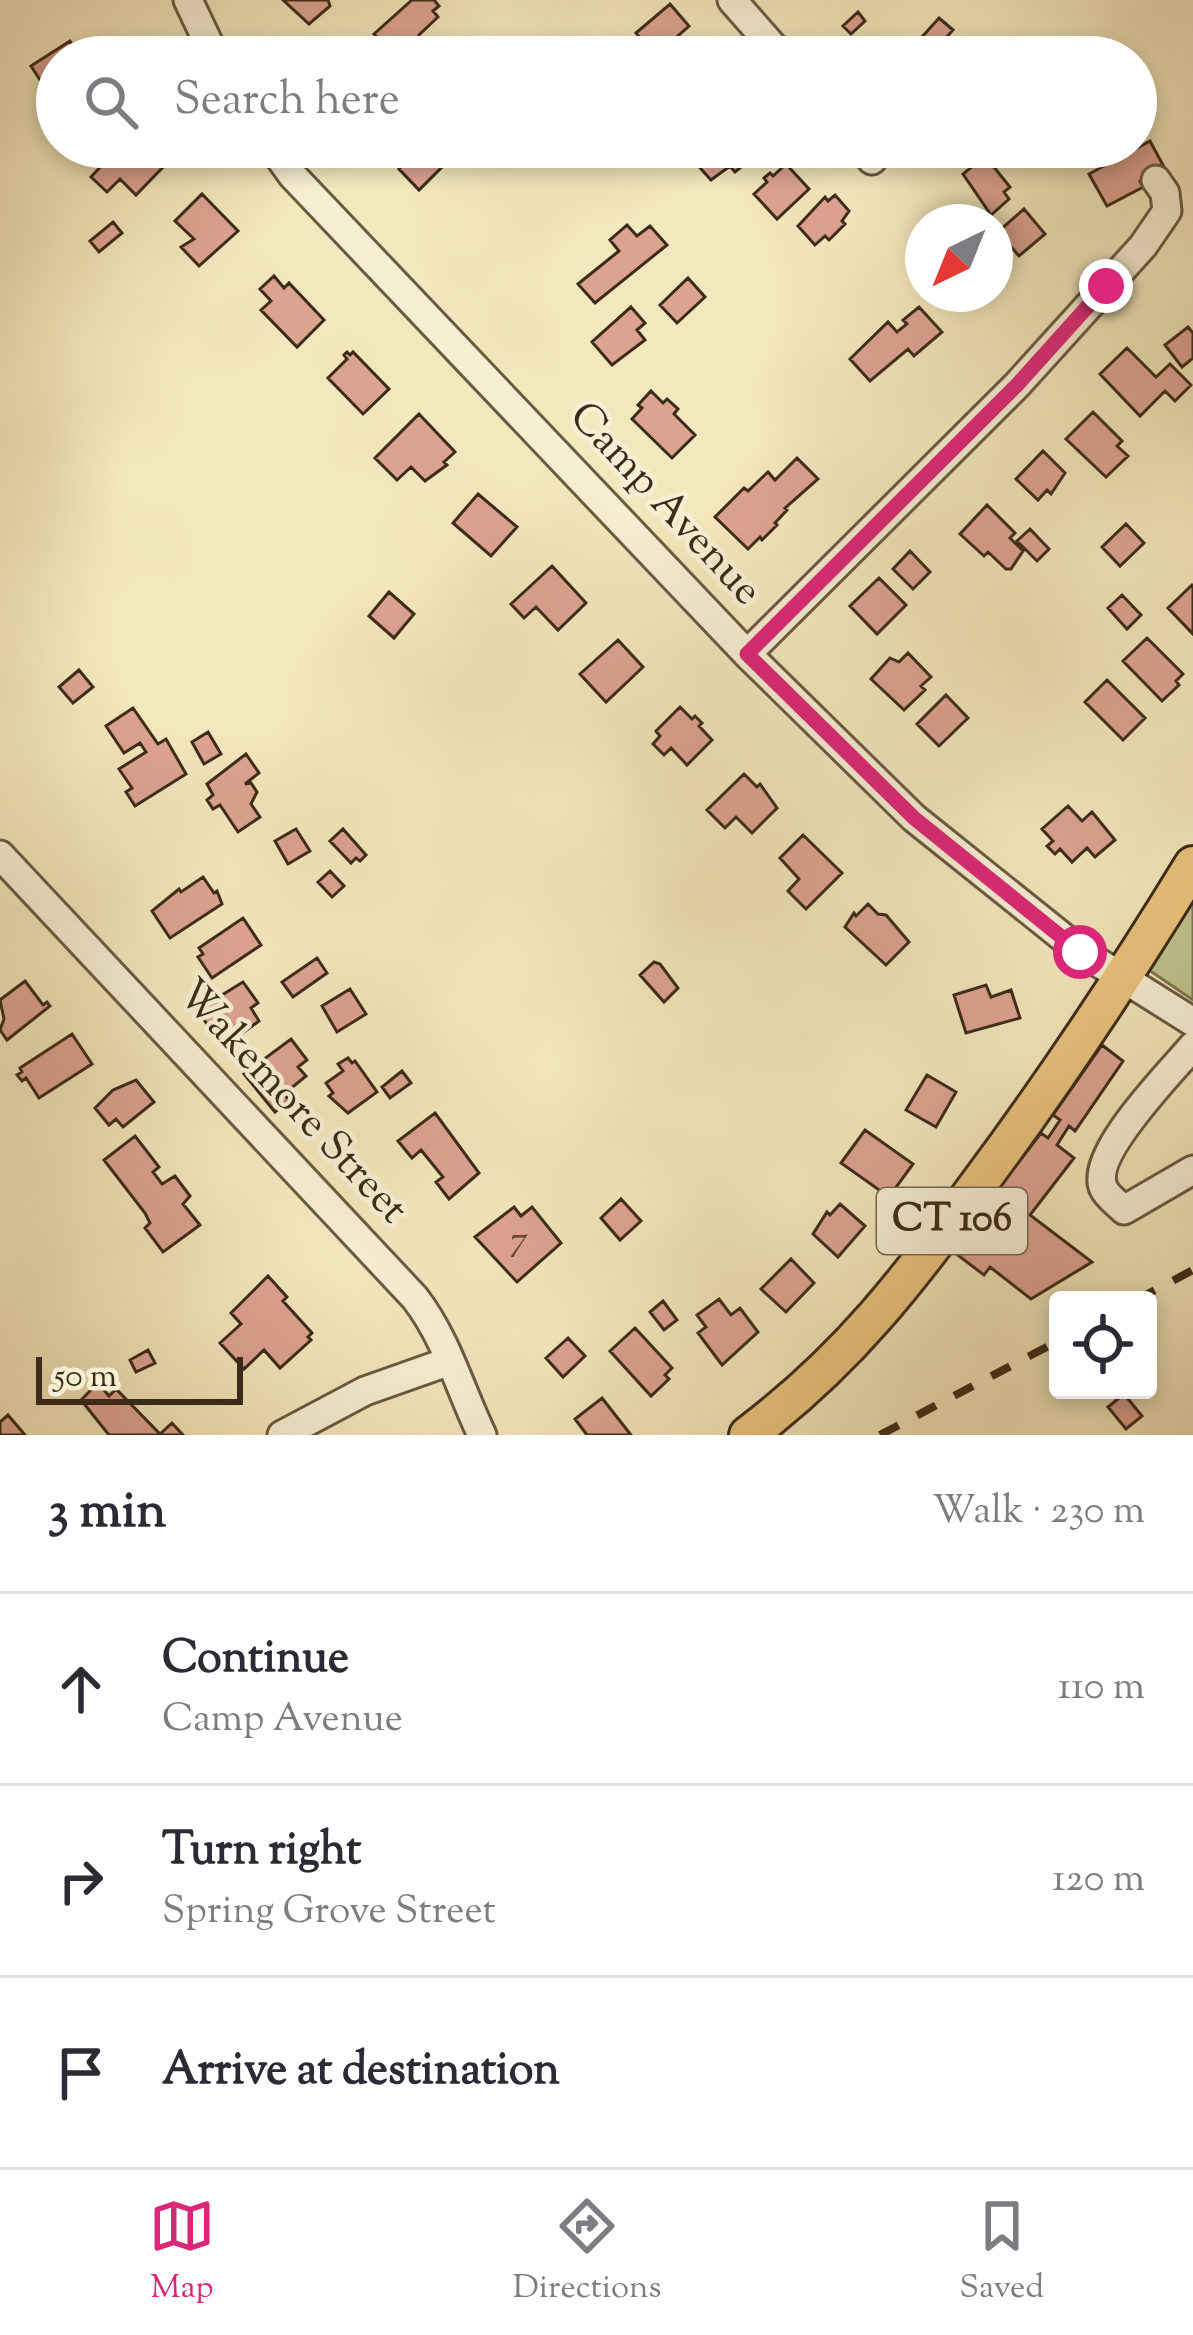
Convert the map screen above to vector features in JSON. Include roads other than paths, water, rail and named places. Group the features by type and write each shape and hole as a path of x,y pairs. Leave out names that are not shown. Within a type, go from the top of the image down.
{"main road":[{"name":"CT 106","path":"748,1435 822,1375 891,1302 1034,1110 1124,978 1193,865"}],"street":[{"path":"732,0 764,36"},
{"path":"192,2 206,36"},
{"name":"Camp Avenue","path":"287,168 747,654 914,818 1080,952 1193,1022"},
{"path":"747,654 1017,385 1144,246 1167,211 1165,193 1156,180"},
{"name":"Wakemore Street","path":"0,855 416,1298 436,1326 447,1362 482,1435"},
{"path":"1193,1046 1134,1115 1101,1165 1103,1188 1124,1210 1193,1170"},
{"path":"282,1435 365,1391 447,1362"}],"railway":[{"path":"1153,1291 1193,1270"},
{"path":"880,1435 1049,1346"}]}
